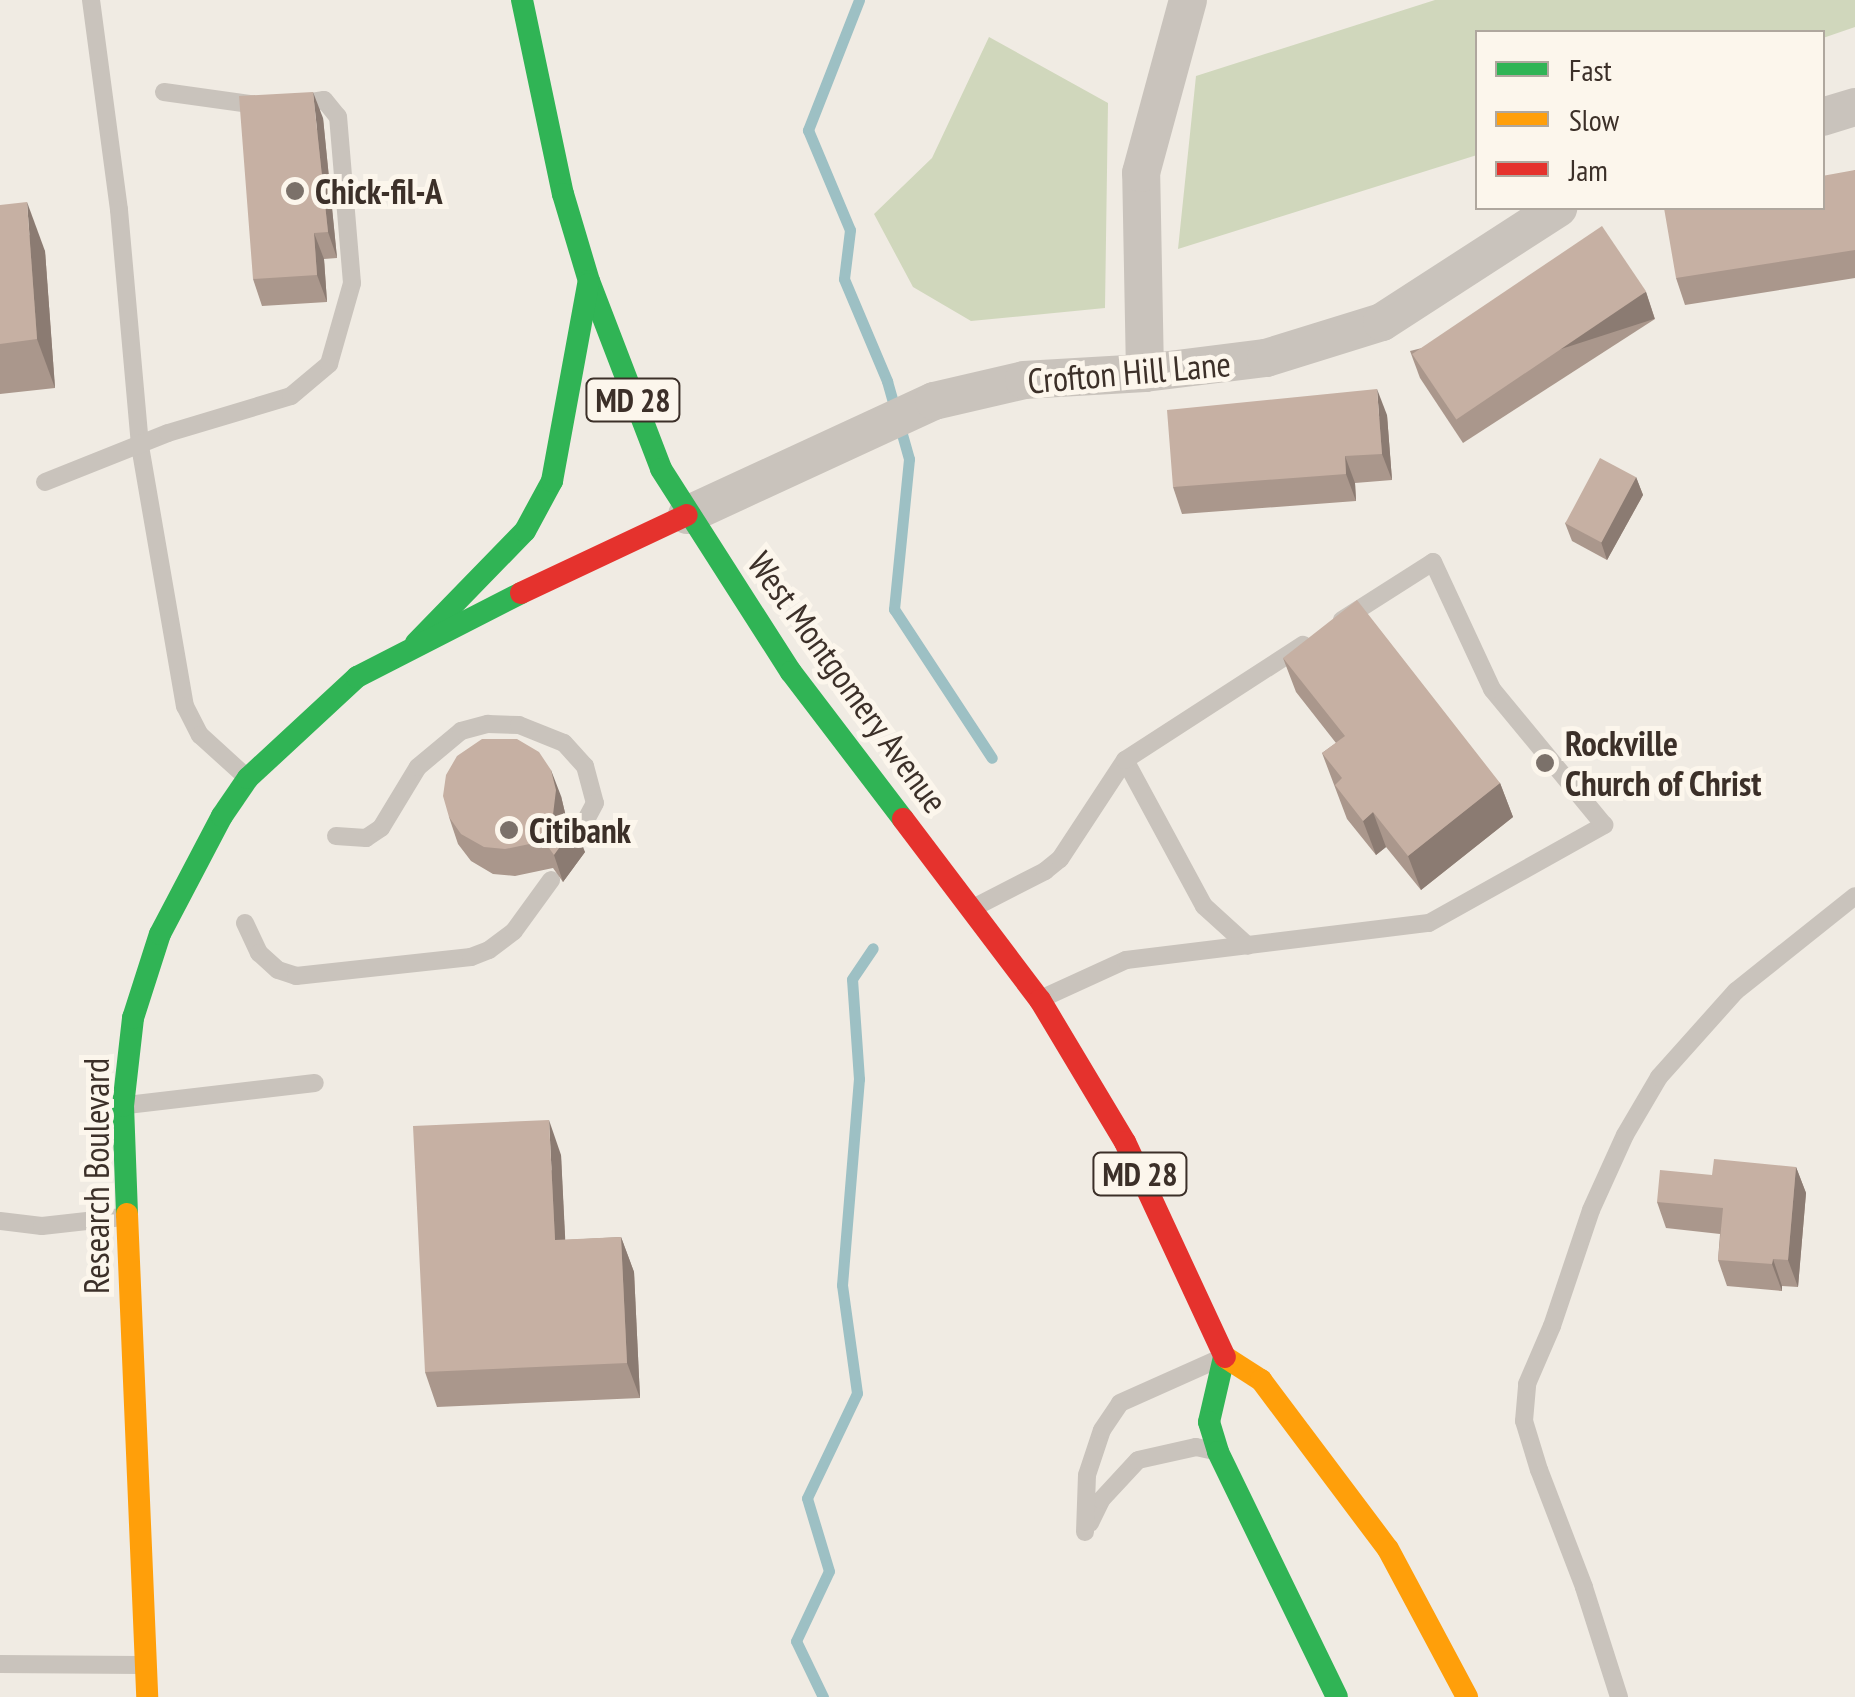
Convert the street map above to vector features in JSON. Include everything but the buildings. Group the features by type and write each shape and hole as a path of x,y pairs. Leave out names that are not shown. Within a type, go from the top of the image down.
{"main road":[{"name":"West Montgomery Avenue","path":"522,0 563,194 589,281 661,469 687,515 792,672 1040,1000 1125,1142 1224,1357"},
{"path":"416,643 525,531 552,481 589,281"},
{"name":"Research Boulevard","path":"147,1697 123,1106 133,1018 160,934 222,816 248,778 357,677 416,643 687,515"},
{"path":"1337,1697 1218,1452 1209,1422 1224,1357 1262,1380 1388,1550 1467,1697"}],"street":[{"path":"1144,373 1141,174 1188,0"},
{"path":"1825,117 1855,108"},
{"name":"Crofton Hill Lane","path":"687,515 934,401 1024,380 1144,373 1266,358 1382,322 1555,210"}],"lane":[{"path":"91,0 120,210 140,446 186,706 200,735 248,778"},
{"path":"44,482 291,396 329,364 352,283 338,117 324,100 248,107 164,92"},
{"path":"972,909 1060,859 1125,760 1433,562 1492,690 1604,825 1429,923 1112,963 1040,1000"},
{"path":"336,836 366,838 381,828 418,768 462,731 488,724 519,725 564,743 585,766 595,804 573,844"},
{"path":"1125,760 1204,906 1248,946"},
{"path":"246,923 260,953 278,970 296,976 471,957 489,950 514,931 551,880"},
{"path":"1618,1697 1584,1587 1538,1470 1524,1421 1527,1384 1552,1326 1591,1210 1625,1136 1660,1077 1736,991 1855,896"},
{"path":"123,1106 315,1083"},
{"path":"0,1221 42,1226 127,1216"},
{"path":"1218,1452 1196,1447 1138,1460 1101,1500 1085,1532 1087,1475 1102,1430 1120,1404 1224,1357"},
{"path":"0,1664 146,1665"}],"green space":[{"path":"1435,0 1855,0 1855,27 1825,37 1825,30 1475,30 1475,156 1178,249 1196,76"},
{"path":"989,37 1108,103 1105,308 971,321 913,287 874,214 932,158"}],"waterway":[{"path":"859,0 808,130 850,230 844,279 887,381 909,459 894,609 992,758"},
{"path":"823,1697 796,1641 829,1571 807,1498 857,1393 842,1285 859,1079 852,979 873,948"}],"traffic: fast":[{"path":"522,0 563,194 589,281 661,469 791,672 903,819"},
{"path":"416,643 525,531 552,481 588,284"},
{"path":"127,1214 123,1106 133,1018 160,934 222,816 248,778 357,677 521,593"},
{"path":"1224,1357 1209,1422 1218,1452 1337,1697"}],"traffic: slow":[{"path":"127,1214 147,1697"},
{"path":"1225,1357 1261,1380 1388,1549 1467,1697"}],"traffic: jam":[{"path":"521,593 687,515"},
{"path":"903,819 1040,1000 1125,1142 1225,1357"}],"place":[{"name":"Chick-fil-A","path":"295,191"},
{"name":"Rockville Church of Christ","path":"1545,763"},
{"name":"Citibank","path":"509,830"}]}
